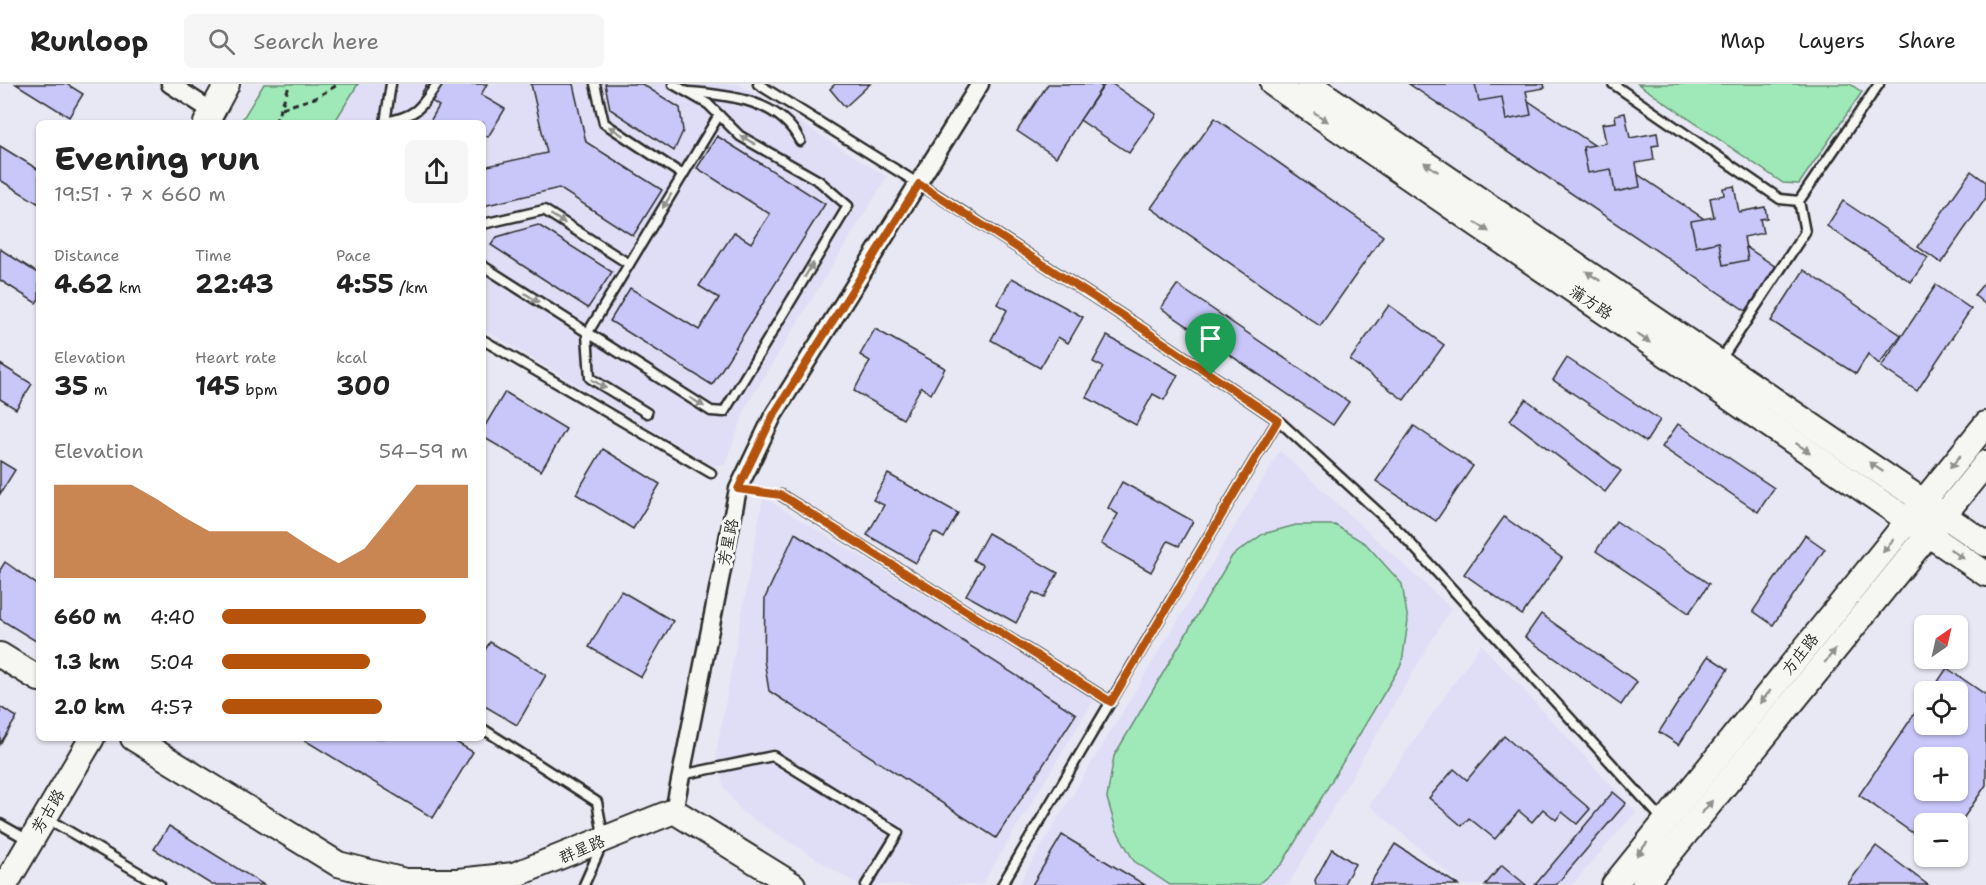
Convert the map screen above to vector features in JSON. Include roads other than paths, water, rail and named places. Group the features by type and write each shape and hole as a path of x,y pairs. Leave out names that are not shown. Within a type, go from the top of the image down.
{"street":[{"path":"170,84 209,117 227,84"},
{"name":"芳星路","path":"674,811 738,489 773,416 980,84"},
{"name":"蒲方路","path":"1273,84 1986,574"},
{"name":"蒲方路","path":"1309,84 1720,361 1986,544"},
{"name":"方庄路","path":"1614,885 1986,424"},
{"name":"方庄路","path":"1644,885 1986,463"},
{"path":"0,655 36,677"},
{"name":"芳古路","path":"5,885 90,741"},
{"name":"群星路","path":"138,741 338,864 405,881 458,881 514,875 674,811"},
{"path":"674,811 793,885"}],"lane":[{"path":"385,120 391,84"},
{"path":"395,120 405,118 420,109 437,84"},
{"path":"595,84 604,123 683,175"},
{"path":"486,268 711,411 724,412 848,206 819,181 740,136 708,104 673,84"},
{"path":"758,84 919,184 1143,329 1278,420 1401,533 1664,821"},
{"path":"1613,84 1780,199 1799,201"},
{"path":"1720,361 1805,232 1799,201 1879,84"},
{"path":"687,92 727,95 762,105 793,125 800,141"},
{"path":"647,413 590,378 587,334 719,115"},
{"path":"486,223 544,210 629,264"},
{"path":"486,342 711,473"},
{"path":"1002,885 1278,420"},
{"path":"781,495 1111,702"},
{"path":"486,731 597,801 604,840 584,885"},
{"path":"681,775 773,756 898,833 866,885"},
{"path":"45,818 160,885"},
{"path":"0,824 31,842"}]}
